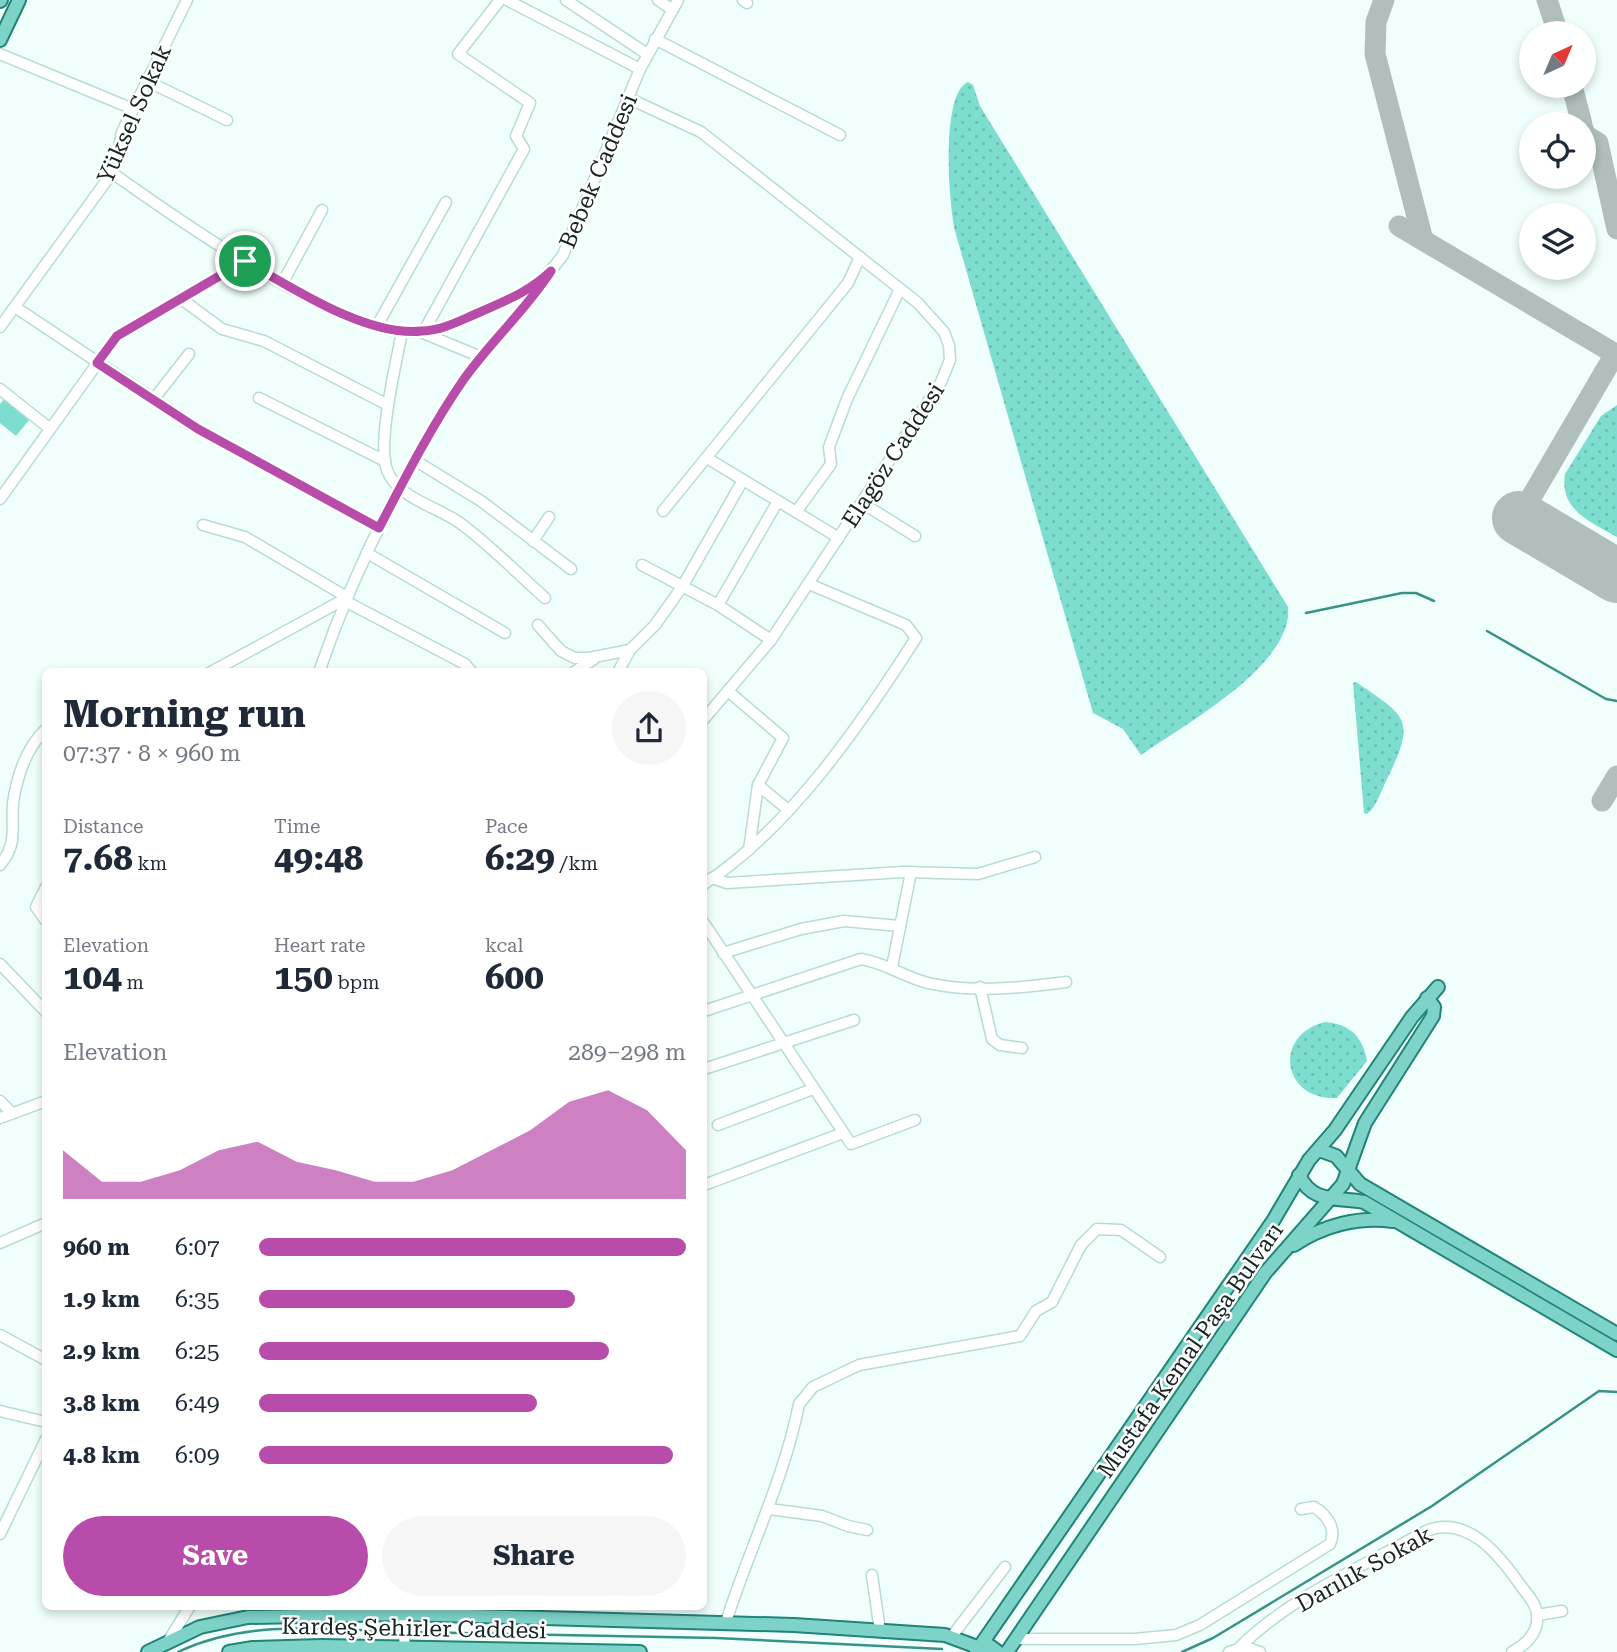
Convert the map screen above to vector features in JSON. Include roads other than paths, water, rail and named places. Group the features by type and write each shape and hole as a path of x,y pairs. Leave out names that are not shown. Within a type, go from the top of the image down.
{"main road":[{"path":"0,40 19,0"},
{"name":"Mustafa Kemal Paşa Bulvarı","path":"980,1649 1273,1221 1298,1175 1319,1150 1427,998 1438,987"},
{"name":"Mustafa Kemal Paşa Bulvarı","path":"1007,1652 1279,1255 1343,1184 1365,1123 1433,1016 1434,1007 1427,998"},
{"path":"1319,1150 1336,1156 1360,1184 1617,1334"},
{"path":"1298,1175 1311,1193 1329,1199 1364,1202 1617,1350"},
{"path":"1279,1255 1305,1237 1346,1222 1375,1218 1398,1221"},
{"name":"Kardeş Şehirler Caddesi","path":"148,1652 200,1627 248,1617 386,1611 403,1615 726,1622 880,1631 949,1636 980,1649 990,1646 998,1652"},
{"path":"949,1636 954,1652"},
{"name":"Kardeş Şehirler Caddesi","path":"229,1652 640,1652"}],"street":[{"name":"Yüksel Sokak","path":"0,327 111,172 122,132 187,0"},
{"path":"481,357 422,331 524,149 516,136 530,103 458,54 500,0"},
{"path":"507,0 640,69"},
{"path":"566,0 647,54"},
{"path":"658,0 675,4"},
{"name":"Bebek Caddesi","path":"111,172 245,261 377,327 402,332 448,326 518,296 551,271 563,255 640,69 675,4"},
{"path":"655,39 840,135"},
{"path":"0,54 133,109"},
{"path":"147,80 227,120"},
{"name":"Elagöz Caddesi","path":"628,98 701,132 900,289 944,332 950,360 941,383 771,640 707,716"},
{"path":"377,327 446,202"},
{"path":"283,282 322,210"},
{"path":"663,511 848,283 860,257"},
{"path":"0,499 117,336 245,261"},
{"path":"320,668 344,598 399,488 462,382 533,298 551,271"},
{"path":"796,512 831,464 829,447 846,399 900,289"},
{"path":"180,298 222,329 264,341 388,405"},
{"path":"15,307 153,400 275,474 379,528"},
{"path":"402,332 388,405 385,461 387,472 399,488 460,523 545,598"},
{"path":"153,400 189,354"},
{"path":"0,389 49,428"},
{"path":"259,398 385,461"},
{"path":"707,458 839,538"},
{"path":"416,461 481,501 570,569"},
{"path":"620,668 630,650 655,625 682,587 743,480"},
{"path":"718,605 778,501"},
{"path":"862,503 915,536"},
{"path":"533,541 549,517"},
{"path":"203,525 245,537 344,598 468,668"},
{"path":"367,552 505,633"},
{"path":"642,565 718,605 771,640"},
{"path":"708,881 749,851 787,809 864,715 916,638 906,625 809,584"},
{"path":"218,668 344,598"},
{"path":"538,625 566,654 580,659 630,650"},
{"path":"580,668 596,657"},
{"path":"729,691 783,738 758,785 749,851"},
{"path":"0,865 15,838 14,800 30,745 42,733"},
{"path":"758,785 787,809"},
{"path":"708,881 727,883 911,872 978,874 1035,857"},
{"path":"892,967 911,872"},
{"path":"42,895 36,907 42,915"},
{"path":"723,953 801,929 844,921 900,926"},
{"path":"707,928 851,1144 915,1120"},
{"path":"707,1010 861,959 892,967 928,983 980,987 1066,982"},
{"path":"0,964 42,1009"},
{"path":"980,987 992,1039 1000,1045 1022,1048"},
{"path":"707,1068 854,1020"},
{"path":"718,1125 813,1089"},
{"path":"0,1101 12,1113"},
{"path":"0,1118 42,1102"},
{"path":"707,1184 843,1133"},
{"path":"0,1243 42,1225"},
{"path":"726,1622 743,1570 769,1509 793,1436 799,1404 813,1387 865,1363 1020,1336 1036,1311 1052,1302 1076,1254 1097,1229 1121,1230 1160,1257"},
{"path":"0,1335 42,1358"},
{"path":"0,1411 42,1421"},
{"path":"0,1534 42,1447"},
{"path":"1017,1639 1149,1639 1192,1629 1329,1544 1332,1532 1325,1516 1314,1507 1301,1509"},
{"path":"769,1509 822,1516 867,1530"},
{"name":"Darılık Sokak","path":"1229,1652 1240,1647 1253,1634 1305,1599 1426,1531 1441,1527 1462,1530 1500,1556 1533,1603 1537,1615"},
{"path":"949,1636 1005,1567"},
{"path":"872,1575 880,1631"},
{"path":"169,1640 188,1610"},
{"path":"1512,1652 1531,1638 1537,1615 1562,1611"},
{"path":"403,1615 405,1650"},
{"path":"1240,1647 1260,1652"}],"waterway":[{"path":"1306,613 1402,593 1416,593 1434,601"},
{"path":"1487,631 1606,699 1617,701"},
{"path":"1182,1652 1213,1638 1432,1506 1599,1391 1617,1392"},
{"path":"178,1652 204,1642 259,1630 316,1628 400,1632"},
{"path":"407,1632 716,1638 942,1649"}]}
